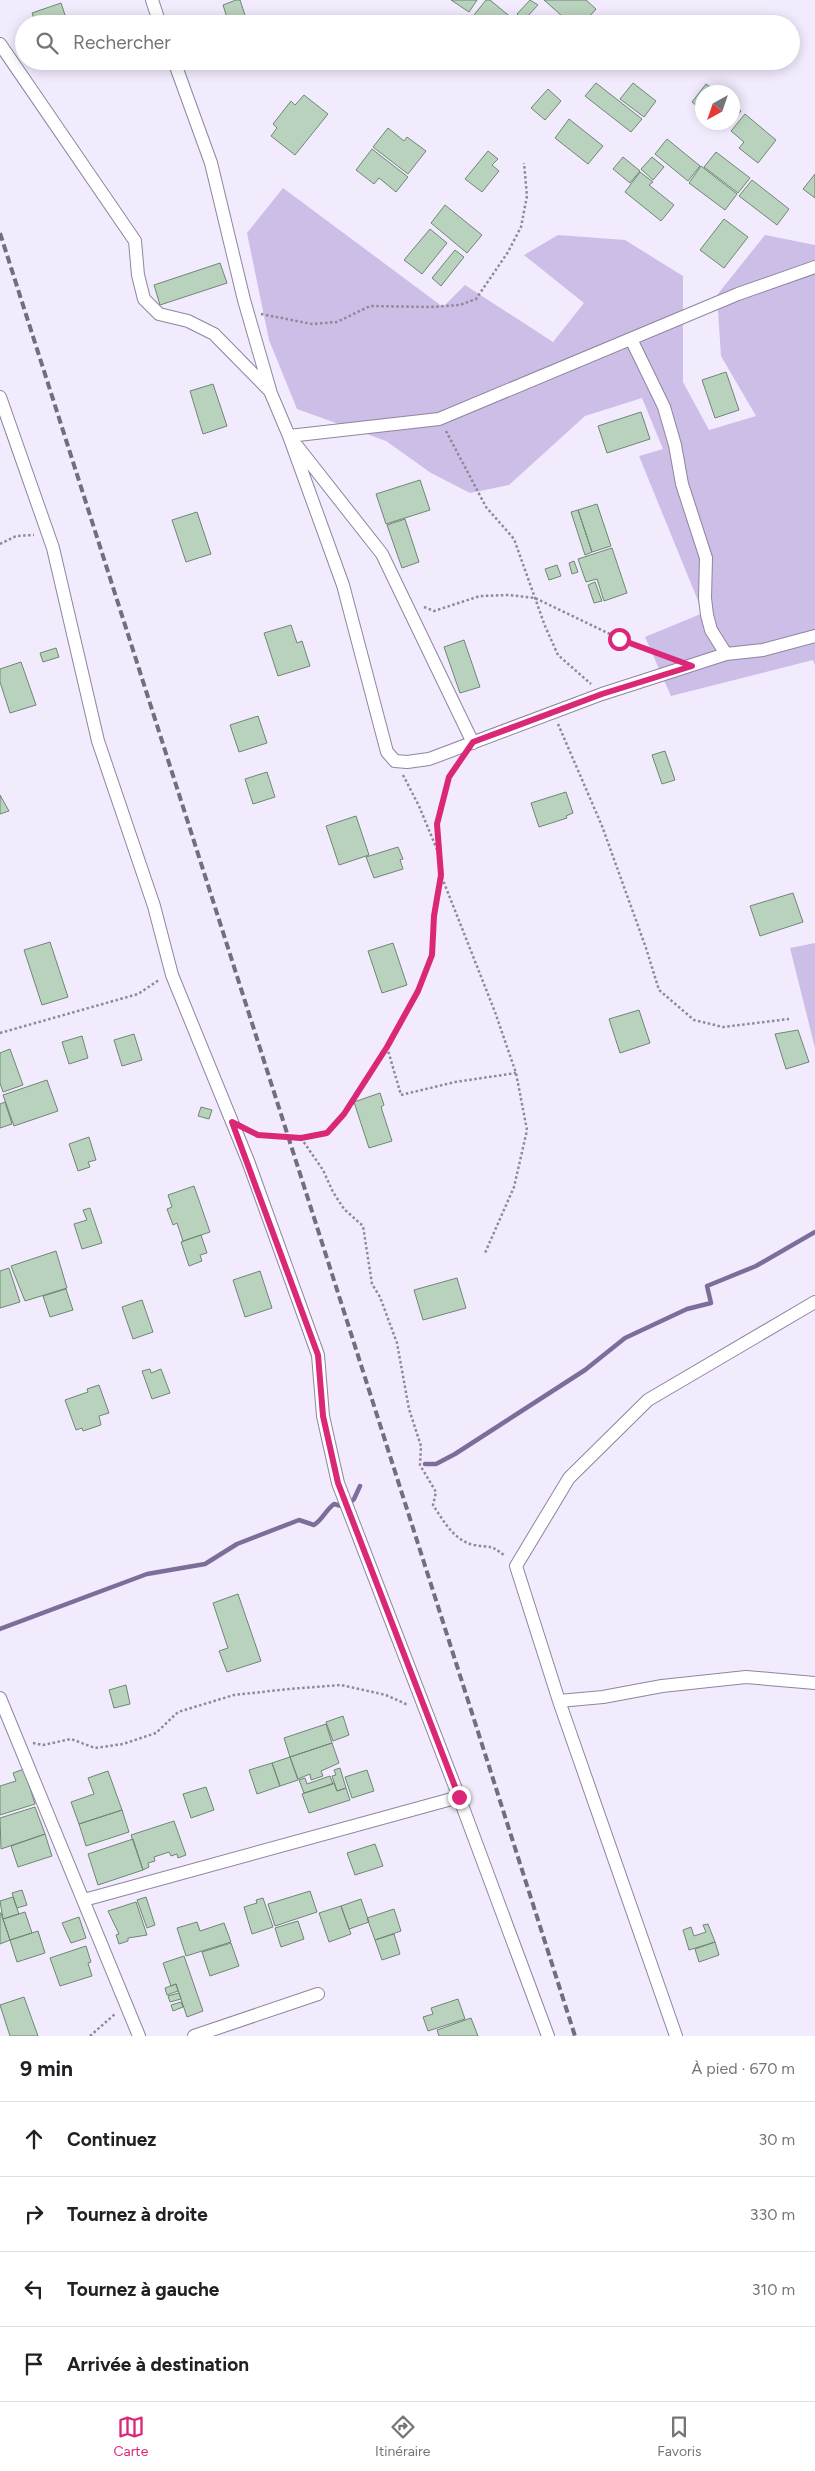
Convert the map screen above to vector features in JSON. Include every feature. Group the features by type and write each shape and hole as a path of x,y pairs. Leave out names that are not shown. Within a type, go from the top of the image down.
{"street":[{"path":"152,0 157,15"},
{"path":"0,44 15,66"},
{"path":"18,70 135,241 138,276 144,299 159,314 188,322 214,334 270,391"},
{"path":"177,70 211,163 248,312 270,391 289,436 343,585 388,752 395,761 407,762 429,759 602,694 726,654 763,650 815,636"},
{"path":"289,436 439,419 738,294 815,268"},
{"path":"631,338 664,407 675,445 682,484 706,558 705,598 707,615 711,630 726,654"},
{"path":"0,397 49,535 98,741 154,906 172,975 232,1122 318,1355 323,1416 338,1483 428,1714 548,2036"},
{"path":"289,436 382,554 473,742"},
{"path":"676,2036 558,1702 516,1566 569,1478 648,1400 815,1302"},
{"path":"558,1702 603,1697 662,1686 746,1677 815,1683"},
{"path":"0,1698 139,2036"},
{"path":"84,1900 459,1797"},
{"path":"194,2036 318,1994"}],"path":[{"path":"248,312 312,324 337,322 370,306 460,305 476,299 522,227 527,196 524,163"},
{"path":"439,419 459,451 466,472 486,507 514,539 544,626 558,655 602,694"},
{"path":"0,544 16,536 49,535"},
{"path":"422,606 434,612 480,596 509,595 535,598 637,647 692,666"},
{"path":"552,713 571,750 602,826 646,948 659,990 694,1020 723,1027 789,1019"},
{"path":"232,1122 258,1135 301,1138 327,1133 344,1114 387,1047 418,991 432,955 434,916 441,875 437,824 449,777 473,742"},
{"path":"395,761 420,806 439,855"},
{"path":"441,875 495,1012 516,1073 527,1130 514,1187 485,1254"},
{"path":"0,1032 138,994 172,975"},
{"path":"387,1047 401,1095 455,1082 516,1073"},
{"path":"301,1138 344,1209 363,1226 372,1284 380,1297 398,1343 409,1409 420,1446 420,1465 436,1492 433,1505 447,1526 461,1540 474,1545 491,1545 516,1566"},
{"path":"17,1741 43,1745 71,1739 95,1748 123,1744 156,1733 178,1712 234,1696 341,1685 386,1695 428,1714"},
{"path":"90,2036 126,2005"}],"shaded area":[{"path":"283,188 443,307 465,285 553,342 584,303 524,255 558,235 625,240 683,276 683,382 709,430 756,416 721,356 717,295 765,235 815,245 815,665 813,660 671,696 645,637 703,613 639,456 663,449 642,398 585,416 509,485 470,493 431,473 386,441 297,409 269,340 247,233"},
{"path":"815,943 815,1048 790,948"}],"building":[{"path":"240,0 245,15 226,15 223,5"},
{"path":"451,0 477,0 469,12"},
{"path":"486,0 490,0 508,15 474,15"},
{"path":"530,0 538,5 529,15 517,14"},
{"path":"544,0 586,0 596,9 591,15 561,15"},
{"path":"61,3 65,15 33,15 32,13"},
{"path":"596,83 642,119 631,132 585,96"},
{"path":"633,83 656,101 644,117 620,99"},
{"path":"548,89 561,101 545,120 531,108"},
{"path":"304,95 328,114 295,155 271,136 277,128 273,124 291,101 295,105"},
{"path":"745,114 776,140 758,163 739,148 744,142 731,131 740,130 740,120"},
{"path":"569,119 603,146 588,164 555,138"},
{"path":"388,128 404,141 407,137 426,151 408,174 373,147"},
{"path":"667,139 700,166 688,181 655,154"},
{"path":"372,149 408,177 396,192 379,178 374,184 356,170"},
{"path":"488,151 498,159 492,165 499,171 482,192 465,179"},
{"path":"716,152 750,178 738,193 704,167"},
{"path":"623,157 640,171 630,183 613,169"},
{"path":"652,157 664,167 653,180 641,169"},
{"path":"701,166 737,194 725,210 689,183"},
{"path":"640,172 653,182 649,185 674,205 661,221 625,192"},
{"path":"815,174 815,198 803,189"},
{"path":"752,180 789,209 777,225 739,196"},
{"path":"445,205 482,235 467,253 431,223"},
{"path":"724,219 748,237 724,268 700,250"},
{"path":"430,229 447,243 422,274 404,260"},
{"path":"455,250 464,257 441,286 432,278"},
{"path":"220,263 227,283 160,305 154,285"},
{"path":"726,372 739,410 715,418 702,380"},
{"path":"213,384 227,426 203,434 190,391"},
{"path":"641,412 650,439 607,453 598,426"},
{"path":"420,480 430,510 386,524 376,494"},
{"path":"597,504 611,546 592,552 578,510"},
{"path":"578,510 592,552 585,555 571,512"},
{"path":"197,512 211,554 186,562 172,520"},
{"path":"405,519 419,562 402,568 387,525"},
{"path":"612,548 627,593 604,601 597,579 586,582 578,559"},
{"path":"574,561 578,572 572,574 569,563"},
{"path":"557,565 561,576 549,580 545,569"},
{"path":"595,582 602,601 594,603 588,585"},
{"path":"291,625 297,643 302,641 310,666 278,676 264,633"},
{"path":"464,640 480,687 460,693 444,647"},
{"path":"56,648 59,657 43,662 40,653"},
{"path":"21,662 36,705 10,713 0,682 0,669"},
{"path":"258,716 267,743 239,752 230,725"},
{"path":"665,751 675,780 662,784 652,755"},
{"path":"267,772 275,797 253,804 245,779"},
{"path":"566,792 573,813 566,816 567,818 539,827 531,803"},
{"path":"0,795 9,811 0,814"},
{"path":"356,816 369,855 339,865 326,826"},
{"path":"398,847 403,859 400,860 403,869 374,878 366,857"},
{"path":"793,893 803,922 760,936 750,906"},
{"path":"50,942 68,997 42,1005 24,950"},
{"path":"393,943 407,985 382,993 368,951"},
{"path":"639,1010 650,1043 620,1053 609,1019"},
{"path":"798,1030 809,1062 786,1069 775,1034"},
{"path":"134,1034 142,1060 122,1066 114,1040"},
{"path":"82,1036 88,1058 69,1064 62,1042"},
{"path":"10,1049 23,1085 3,1092 0,1083 0,1053"},
{"path":"47,1080 58,1111 14,1126 3,1095"},
{"path":"380,1093 384,1105 381,1107 392,1141 369,1148 354,1102"},
{"path":"5,1102 12,1124 0,1128 0,1104"},
{"path":"201,1107 212,1110 209,1119 198,1116"},
{"path":"89,1137 96,1160 88,1162 90,1167 78,1171 69,1144"},
{"path":"194,1186 210,1232 183,1241 177,1223 173,1225 167,1209 172,1207 168,1195"},
{"path":"90,1208 102,1243 82,1249 74,1224 87,1220 83,1210"},
{"path":"201,1235 207,1253 200,1255 202,1261 189,1266 181,1242"},
{"path":"56,1251 67,1288 25,1301 11,1266"},
{"path":"9,1268 20,1302 0,1308 0,1271"},
{"path":"260,1271 272,1308 245,1317 233,1280"},
{"path":"457,1278 466,1308 423,1320 414,1290"},
{"path":"66,1289 73,1310 50,1317 43,1296"},
{"path":"142,1300 153,1332 133,1339 122,1307"},
{"path":"150,1369 151,1373 161,1369 170,1393 152,1399 142,1371"},
{"path":"99,1385 109,1413 99,1416 101,1425 83,1431 82,1428 76,1430 65,1400 88,1392 87,1389"},
{"path":"238,1594 261,1661 227,1672 219,1651 228,1648 213,1603"},
{"path":"126,1685 130,1704 114,1708 109,1690"},
{"path":"343,1716 349,1735 333,1741 326,1722"},
{"path":"326,1724 332,1743 290,1757 284,1738"},
{"path":"332,1743 339,1763 321,1771 323,1776 311,1780 310,1774 298,1779 290,1757"},
{"path":"290,1757 298,1780 280,1786 272,1763"},
{"path":"272,1763 280,1786 257,1794 249,1770"},
{"path":"340,1768 346,1788 337,1791 332,1776 336,1775 334,1770"},
{"path":"24,1769 35,1804 0,1815 0,1786 16,1781 13,1773"},
{"path":"367,1770 374,1791 352,1798 345,1777"},
{"path":"108,1771 122,1810 79,1824 71,1802 94,1794 88,1778"},
{"path":"330,1776 333,1784 304,1793 299,1780 305,1778 307,1784"},
{"path":"334,1783 337,1791 346,1788 350,1800 309,1813 302,1794"},
{"path":"206,1787 214,1810 191,1818 183,1794"},
{"path":"35,1807 45,1834 1,1849 0,1818"},
{"path":"122,1810 129,1832 86,1846 79,1824"},
{"path":"174,1821 186,1855 178,1858 177,1854 171,1856 169,1852 154,1857 155,1861 148,1863 149,1867 143,1870 131,1835"},
{"path":"45,1834 52,1856 18,1867 11,1846"},
{"path":"133,1839 143,1870 98,1885 88,1854"},
{"path":"375,1844 383,1866 355,1875 347,1853"},
{"path":"22,1890 27,1905 17,1908 12,1893"},
{"path":"310,1891 317,1912 275,1926 268,1904"},
{"path":"13,1897 19,1914 3,1919 0,1901"},
{"path":"146,1897 155,1925 147,1928 137,1900"},
{"path":"263,1898 273,1927 252,1934 244,1907 257,1903 256,1900"},
{"path":"361,1899 369,1922 349,1929 341,1906"},
{"path":"136,1902 147,1935 128,1938 128,1941 119,1944 116,1935 119,1934 108,1911"},
{"path":"341,1906 351,1934 329,1942 319,1913"},
{"path":"394,1909 401,1931 375,1940 367,1918"},
{"path":"25,1912 32,1933 10,1940 3,1919"},
{"path":"0,1913 10,1940 0,1944"},
{"path":"79,1917 86,1938 71,1943 62,1923"},
{"path":"298,1921 304,1939 281,1947 275,1928"},
{"path":"197,1922 200,1931 224,1923 231,1942 186,1956 177,1928"},
{"path":"708,1924 715,1942 689,1950 683,1930 691,1927 694,1936 706,1932 703,1925"},
{"path":"38,1931 45,1953 17,1962 10,1940"},
{"path":"394,1934 400,1954 382,1960 375,1940"},
{"path":"715,1942 719,1955 699,1962 695,1949"},
{"path":"231,1943 239,1966 210,1976 202,1952"},
{"path":"86,1946 91,1962 88,1963 92,1976 60,1986 50,1958"},
{"path":"184,1956 203,2011 187,2017 176,1984 171,1986 163,1963"},
{"path":"176,1984 178,1991 167,1995 165,1988"},
{"path":"179,1993 181,1999 170,2002 168,1996"},
{"path":"24,1997 38,2036 10,2036 0,2005"},
{"path":"458,1999 465,2019 428,2031 423,2017 433,2014 431,2008"},
{"path":"181,2002 183,2007 173,2011 171,2005"},
{"path":"471,2018 478,2036 439,2036 437,2030"}],"waterway":[{"path":"425,1464 436,1464 455,1454 585,1370 625,1338 687,1309 711,1303 707,1286 756,1266 815,1232"},
{"path":"0,1629 147,1574 205,1564 237,1544 299,1520 314,1525 334,1504 345,1507 354,1499 360,1486"}],"railway":[{"path":"0,233 575,2036"}],"route":[{"path":"459,1797 338,1483 323,1416 318,1355 248,1161 232,1122 258,1135 301,1138 327,1133 344,1114 387,1047 418,991 432,955 434,916 441,875 437,824 449,777 473,742 602,694 692,666 619,639"}]}
